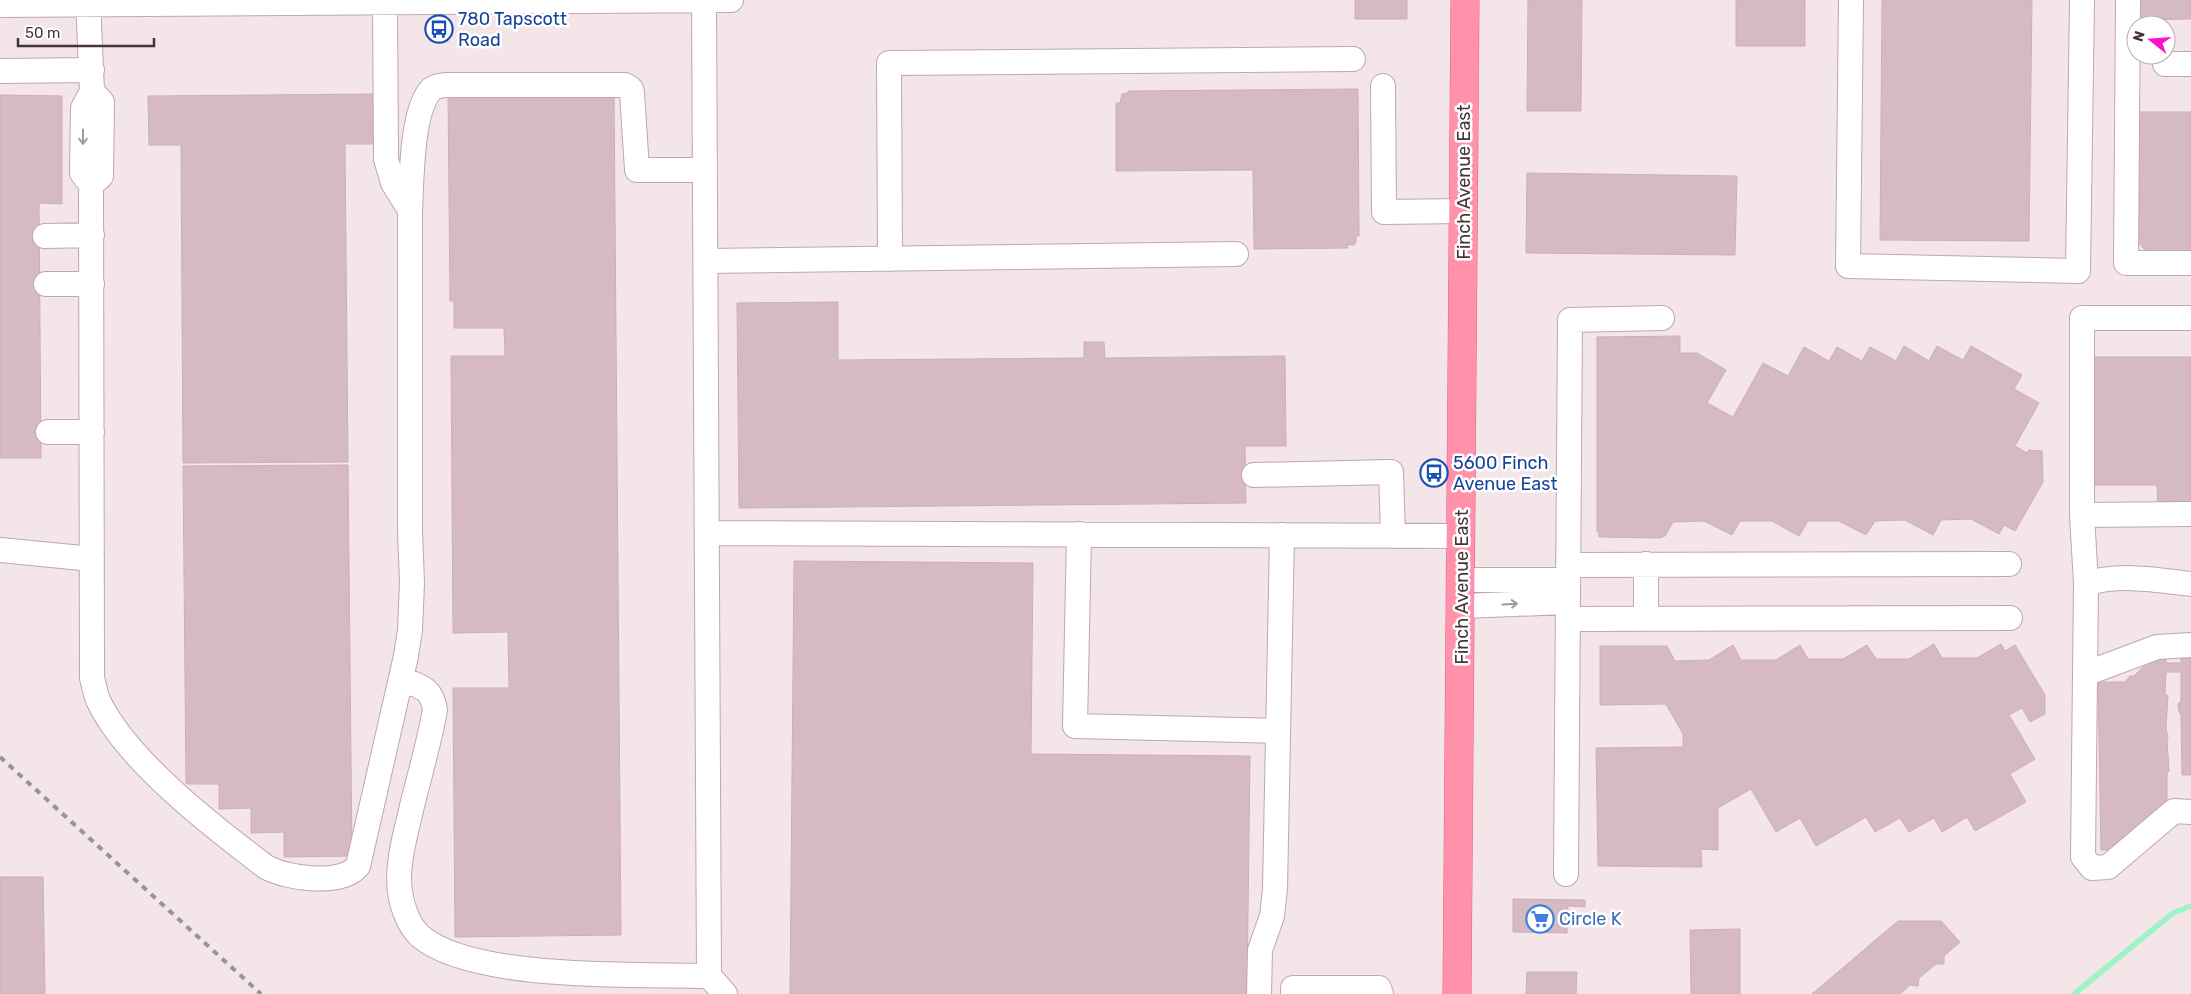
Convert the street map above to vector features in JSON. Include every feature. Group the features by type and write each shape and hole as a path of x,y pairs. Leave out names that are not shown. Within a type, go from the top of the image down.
{"main road":[{"name":"Finch Avenue East","path":"1457,994 1462,593 1465,0"}],"street":[{"path":"704,0 709,976 725,994"},
{"path":"0,5 88,2 385,3 731,0"},
{"path":"1851,0 1848,266 2078,271 2082,0"},
{"path":"2128,0 2126,263 2191,263"},
{"path":"88,2 92,80 83,108 82,173 91,184 92,234 92,678 97,698 109,720 161,780 245,851 278,873 308,878 346,875 353,872 358,866 402,679 410,630 412,583 410,513 410,210 418,122 429,91 435,87 446,85 625,85 631,89 632,93 637,170 705,170"},
{"path":"385,3 386,159 393,183 410,210"},
{"path":"890,259 889,62 1354,60"},
{"path":"2176,64 2191,64"},
{"path":"0,71 92,80"},
{"path":"1383,86 1384,212 1464,211"},
{"path":"45,236 92,234"},
{"path":"706,261 1236,254"},
{"path":"46,284 92,284"},
{"path":"1566,874 1570,320 1662,318"},
{"path":"2191,318 2082,318 2082,515 2086,584 2083,858 2092,868 2108,868 2174,811 2191,812"},
{"path":"48,432 92,432"},
{"path":"1254,475 1391,472 1393,536"},
{"path":"2082,515 2191,514"},
{"path":"707,533 1462,536"},
{"path":"1079,534 1075,726 1278,730"},
{"path":"1258,994 1260,950 1262,938 1272,916 1275,889 1282,535"},
{"path":"0,550 92,559"},
{"path":"1646,564 1646,619"},
{"path":"1462,593 1568,591 1646,564 2009,564"},
{"path":"2086,584 2102,578 2117,577 2191,584"},
{"path":"1568,591 1646,619 2010,618"},
{"path":"2085,674 2157,647 2191,645"},
{"path":"402,679 429,692 433,699 435,710 405,836 400,865 400,892 406,917 419,935 451,954 527,969 574,974 709,976"},
{"path":"1293,994 1293,988 1379,988 1381,994"}],"building":[{"path":"1355,0 1407,0 1407,19 1355,19"},
{"path":"1528,0 1582,0 1581,111 1527,111"},
{"path":"1736,0 1805,0 1805,46 1736,46"},
{"path":"1882,0 2032,0 2029,241 1880,240"},
{"path":"2139,0 2191,0 2191,19 2176,19 2176,15 2139,15"},
{"path":"1358,89 1359,236 1356,236 1354,245 1347,245 1348,248 1254,249 1253,170 1116,171 1116,103 1120,103 1122,94 1128,93 1128,91"},
{"path":"614,92 621,935 455,937 453,688 509,688 508,632 453,633 451,356 505,356 504,328 454,328 454,301 450,301 448,94"},
{"path":"378,94 378,144 345,144 348,462 183,463 181,145 149,145 148,96"},
{"path":"0,95 62,96 62,204 39,203 41,458 0,458"},
{"path":"2135,112 2191,112 2191,252 2147,252 2136,240"},
{"path":"1527,173 1737,176 1735,255 1526,253"},
{"path":"838,302 838,360 1084,358 1084,342 1104,342 1105,358 1285,356 1286,446 1245,446 1246,503 739,508 737,303"},
{"path":"1680,336 1680,353 1697,353 1726,370 1707,403 1733,417 1763,363 1788,376 1804,347 1829,361 1837,347 1862,361 1870,347 1896,361 1904,346 1929,361 1937,346 1963,360 1971,346 2022,375 2014,389 2039,403 2015,446 2027,453 2029,450 2042,451 2043,482 2015,531 2004,525 1999,534 1971,519 1941,520 1933,535 1905,520 1875,521 1866,535 1839,521 1808,521 1799,536 1772,521 1740,521 1732,535 1704,521 1673,522 1665,536 1660,538 1599,537 1599,532 1597,532 1597,337"},
{"path":"2090,357 2191,357 2191,507 2158,508 2157,485 2091,485"},
{"path":"348,465 352,856 284,857 284,832 251,833 251,808 219,809 219,784 186,784 183,466"},
{"path":"794,561 1033,563 1031,754 1250,756 1247,994 790,994"},
{"path":"1934,644 1942,658 1977,658 2001,644 2005,651 2015,645 2045,695 2045,714 2030,722 2022,708 2009,715 2035,759 2010,774 2026,802 1975,831 1967,817 1942,832 1934,818 1909,832 1900,818 1875,832 1866,817 1816,846 1800,818 1776,832 1751,789 1718,808 1718,850 1701,849 1702,867 1598,866 1596,748 1683,747 1683,734 1666,704 1600,705 1600,646 1667,646 1675,661 1709,660 1733,645 1741,660 1776,660 1800,645 1808,659 1843,659 1867,645 1876,659 1909,659"},
{"path":"2181,654 2191,654 2191,775 2182,775 2181,715 2178,704 2181,701 2181,672 2166,672 2165,694 2168,696 2166,728 2169,771 2167,773 2167,811 2121,850 2101,850 2098,682 2125,682 2151,659 2166,659 2166,663 2181,663"},
{"path":"0,877 43,877 45,994 0,994"},
{"name":"Circle K","path":"1513,899 1585,900 1585,907 1568,906 1567,933 1513,932"},
{"path":"1898,921 1941,921 1960,942 1944,956 1944,964 1936,964 1919,978 1918,986 1910,985 1900,994 1812,994"},
{"path":"1740,929 1740,994 1691,994 1690,930"},
{"path":"1527,972 1577,972 1576,994 1526,994"}],"waterway":[{"path":"2074,994 2173,913 2191,906"}],"railway":[{"path":"0,757 261,994"}],"place":[{"name":"780 Tapscott Road","path":"439,29"},
{"name":"5600 Finch Avenue East","path":"1434,473"},
{"name":"Circle K","path":"1540,919"}]}
